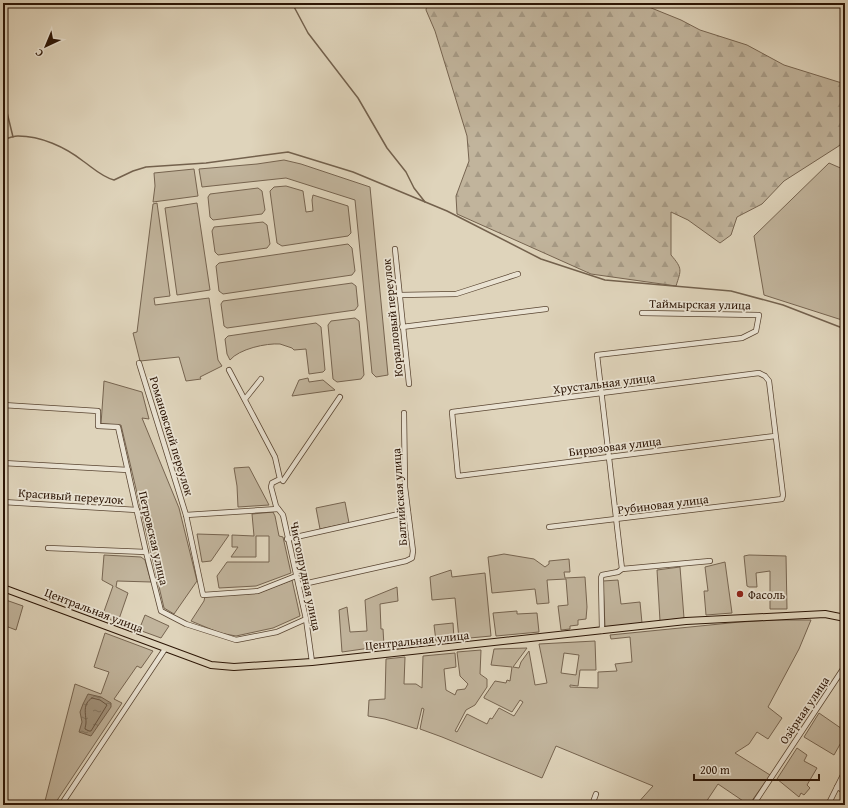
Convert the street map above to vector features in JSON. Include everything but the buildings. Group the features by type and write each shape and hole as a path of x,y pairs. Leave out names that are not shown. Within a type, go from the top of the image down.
{"main road":[{"name":"Центральная улица","path":"3,588 211,665 234,667 312,662 686,621 825,614 845,618"}],"street":[{"name":"Коралловый переулок","path":"395,249 409,384"},
{"path":"399,295 456,294 518,274"},
{"path":"402,327 546,309"},
{"name":"Таймырская улица","path":"601,393 597,355 742,338 756,331 759,315 642,313"},
{"name":"Романовский переулок","path":"139,363 186,515"},
{"name":"Чистопрудная улица","path":"229,370 275,457 280,479 272,483 271,486 278,509 282,513 299,585 306,619 312,662"},
{"name":"Хрустальная улица","path":"458,476 452,412 601,393 759,374 765,376 769,381 776,436"},
{"path":"245,399 261,379"},
{"path":"601,393 622,569"},
{"path":"283,481 340,397"},
{"name":"Петровская улица","path":"3,405 98,411 98,426 118,427 161,611 186,624 236,640 277,632 306,619"},
{"name":"Балтийская улица","path":"299,585 406,561 412,558 413,551 405,487 404,414"},
{"name":"Бирюзовая улица","path":"458,476 776,436"},
{"name":"Рубиновая улица","path":"550,527 782,499 783,495 776,436"},
{"path":"3,463 128,470"},
{"name":"Красивый переулок","path":"3,502 137,510"},
{"path":"278,509 186,515 203,595 258,591 296,576"},
{"path":"287,539 408,512"},
{"path":"48,548 146,552"},
{"path":"602,631 602,575 618,572 622,569 710,561"},
{"path":"61,805 165,649"},
{"name":"Озёрная улица","path":"753,805 845,666"},
{"path":"828,805 845,771"},
{"path":"837,787 845,791"},
{"path":"592,805 596,794"}],"green space":[{"path":"427,3 639,3 681,20 700,30 747,45 784,65 845,84 845,142 784,181 762,204 737,217 731,235 720,243 688,220 671,212 671,255 678,264 680,270 676,286 591,274 457,214 456,196 469,161 467,136 435,31 426,10"},
{"path":"284,160 301,164 370,187 388,375 376,377 372,373 355,200 286,178 202,187 199,169"},
{"path":"829,163 845,170 845,316 842,320 764,295 754,236"},
{"path":"194,169 198,196 153,202 155,186 154,173"},
{"path":"286,186 303,191 306,212 313,211 313,195 348,206 351,233 348,236 282,246 277,243 270,191 274,187"},
{"path":"258,188 262,191 265,210 262,214 213,220 210,217 208,197 210,194"},
{"path":"157,203 170,296 154,298 155,305 209,298 218,360 222,366 200,377 201,379 186,381 179,357 140,361 133,333 137,332 153,204"},
{"path":"197,203 210,290 177,295 165,208"},
{"path":"263,222 267,225 270,244 267,248 218,255 215,252 212,231 214,227"},
{"path":"348,244 352,248 355,271 352,275 223,294 219,291 216,266 219,263"},
{"path":"352,283 356,286 358,306 355,310 227,328 224,326 221,304 223,301"},
{"path":"355,318 359,321 364,375 361,379 337,382 333,379 328,325 331,321"},
{"path":"316,323 321,327 325,370 323,372 309,374 306,349 294,350 280,344 246,350 234,356 230,360 227,354 225,339 228,336"},
{"path":"308,378 309,382 323,380 335,390 292,396 299,380"},
{"path":"104,381 142,392 149,419 142,418 179,508 197,581 174,614 164,608 121,425 101,424"},
{"path":"249,467 269,505 238,507 234,468"},
{"path":"345,502 349,523 320,529 316,508"},
{"path":"273,512 279,536 283,537 291,573 256,586 219,588 217,576 227,562 269,562 269,536 256,536 256,557 231,557 238,547 232,547 232,535 254,536 252,514"},
{"path":"197,534 229,535 211,561 202,562"},
{"path":"504,554 534,559 545,567 549,564 549,561 569,559 570,572 564,572 565,578 585,577 587,607 586,619 578,620 578,625 570,626 570,629 561,630 558,606 568,605 566,579 547,580 549,603 537,604 535,589 492,593 488,557"},
{"path":"104,555 141,557 145,560 151,582 117,581 116,587 128,593 118,622 102,617 113,586 102,580"},
{"path":"744,556 786,556 787,609 770,609 770,571 756,573 757,587 747,586"},
{"path":"725,562 732,613 706,615 704,591 708,591 705,567"},
{"path":"680,567 684,618 660,621 657,570"},
{"path":"451,570 452,577 485,573 491,636 459,639 455,598 432,600 430,577"},
{"path":"292,580 300,616 273,628 236,636 220,633 191,621 204,601 205,596 258,593"},
{"path":"618,580 621,604 640,602 642,623 605,627 603,581"},
{"path":"397,587 398,601 380,604 381,629 383,629 384,646 342,652 339,610 347,607 350,632 367,631 365,600"},
{"path":"3,599 23,606 16,630 3,625"},
{"path":"517,611 517,614 537,613 539,632 496,636 493,613"},
{"path":"145,615 169,626 161,638 139,630"},
{"path":"811,620 799,649 768,707 782,718 768,739 757,732 749,744 735,753 770,775 749,805 718,784 704,805 636,805 653,786 556,746 542,778 420,729 424,709 422,708 417,729 385,719 368,716 369,700 385,699 386,659 405,657 404,684 416,684 422,688 423,656 455,653 456,667 444,669 446,690 455,695 457,690 465,689 468,684 460,676 457,652 481,650 480,674 487,679 487,687 475,705 466,710 455,731 457,732 467,714 487,724 499,708 514,716 523,702 520,700 512,712 484,698 495,681 506,683 507,680 510,681 512,667 491,665 494,649 527,648 513,667 519,668 521,662 529,651 535,685 547,683 539,644 595,641 596,670 580,670 578,686 570,685 570,687 598,688 598,672 617,671 615,664 632,662 630,637 611,639 610,635 740,622","holes":["564,653 579,655 576,675 561,673"]},
{"path":"453,623 454,639 436,641 434,625"},
{"path":"105,633 153,651 141,668 137,666 114,699 122,703 54,805 44,805 75,684 101,694 109,672 94,667"},
{"path":"819,713 845,731 845,739 843,739 834,755 804,737"},
{"path":"797,748 807,755 804,761 817,768 807,785 810,788 804,795 801,793 799,797 777,779"}],"water":[{"path":"88,694 101,697 111,703 111,707 91,736 79,732 82,722 80,712"}],"waterway":[{"path":"292,3 308,33 358,98 387,148 406,172 414,188 425,202"},
{"path":"4,100 13,137"},
{"path":"3,140 14,136 27,136 44,140 61,147 102,175 114,180 146,167 206,163 288,152 353,172 447,211 541,259 605,280 731,291 783,305 845,329"}],"place":[{"name":"Фасоль","path":"740,594"}]}
